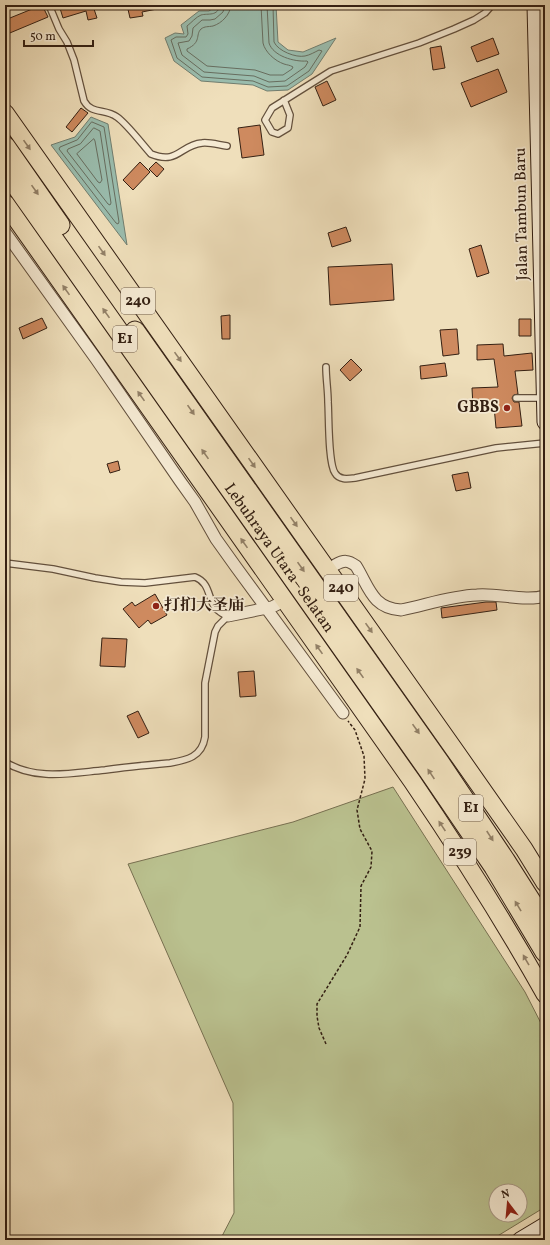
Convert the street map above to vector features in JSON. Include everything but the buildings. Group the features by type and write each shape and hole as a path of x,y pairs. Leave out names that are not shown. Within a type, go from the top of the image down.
{"highway":[{"name":"Lebuhraya Utara–Selatan","path":"5,146 444,769 498,848 545,923"},
{"name":"Lebuhraya Utara–Selatan","path":"5,170 428,770 494,867 545,952"}],"main road":[{"name":"Jalan Tambun Baru","path":"535,5 543,398 545,422"},
{"name":"240","path":"5,113 456,752 524,849 545,883"},
{"name":"239","path":"5,204 412,781 455,844 501,917 545,994"},
{"path":"520,1240 545,1225"}],"street":[{"path":"5,232 195,502 216,539 343,713"},
{"path":"335,564 341,561 348,561 356,566 372,596 378,603 386,608 407,608 449,598 477,594 535,598 545,596"},
{"path":"228,616 266,609 278,604"}],"lane":[{"path":"49,5 74,60 84,100 87,106 94,110 110,113 118,117 151,154 158,157 166,158 175,156 192,145 201,143 227,146"},
{"path":"284,100 290,115 288,128 278,134 272,132 266,120 272,108 284,100 331,71 419,42 474,20 485,13 492,5"},
{"path":"326,367 332,464 334,472 339,478 355,478 496,448 545,443"},
{"path":"516,398 543,398"},
{"path":"5,563 121,582 145,583 195,577 201,579 205,583 214,607 219,612 228,616 218,626 215,632 205,683 205,737 204,745 200,752 192,757 170,763 64,774 42,774 23,771 5,762"}],"path":[{"path":"326,1044 319,1028 317,1004 347,955 360,927 361,886 371,867 372,851 360,829 357,810 365,778 364,756 354,730 343,713"}],"green space":[{"path":"393,787 525,992 545,1031 545,1207 528,1217 528,1183 488,1183 488,1223 519,1223 491,1240 220,1240 234,1213 233,1103 128,864 293,822"}],"water":[{"path":"218,5 276,5 278,42 288,50 303,52 336,38 312,74 288,90 267,91 253,85 201,81 174,61 165,38 175,33 184,34 181,25 199,11 209,11"},
{"path":"91,117 108,124 127,245 51,145 75,137"}],"place":[{"name":"GBBS","path":"507,408"},
{"name":"打扪大圣庙","path":"156,606"}]}
